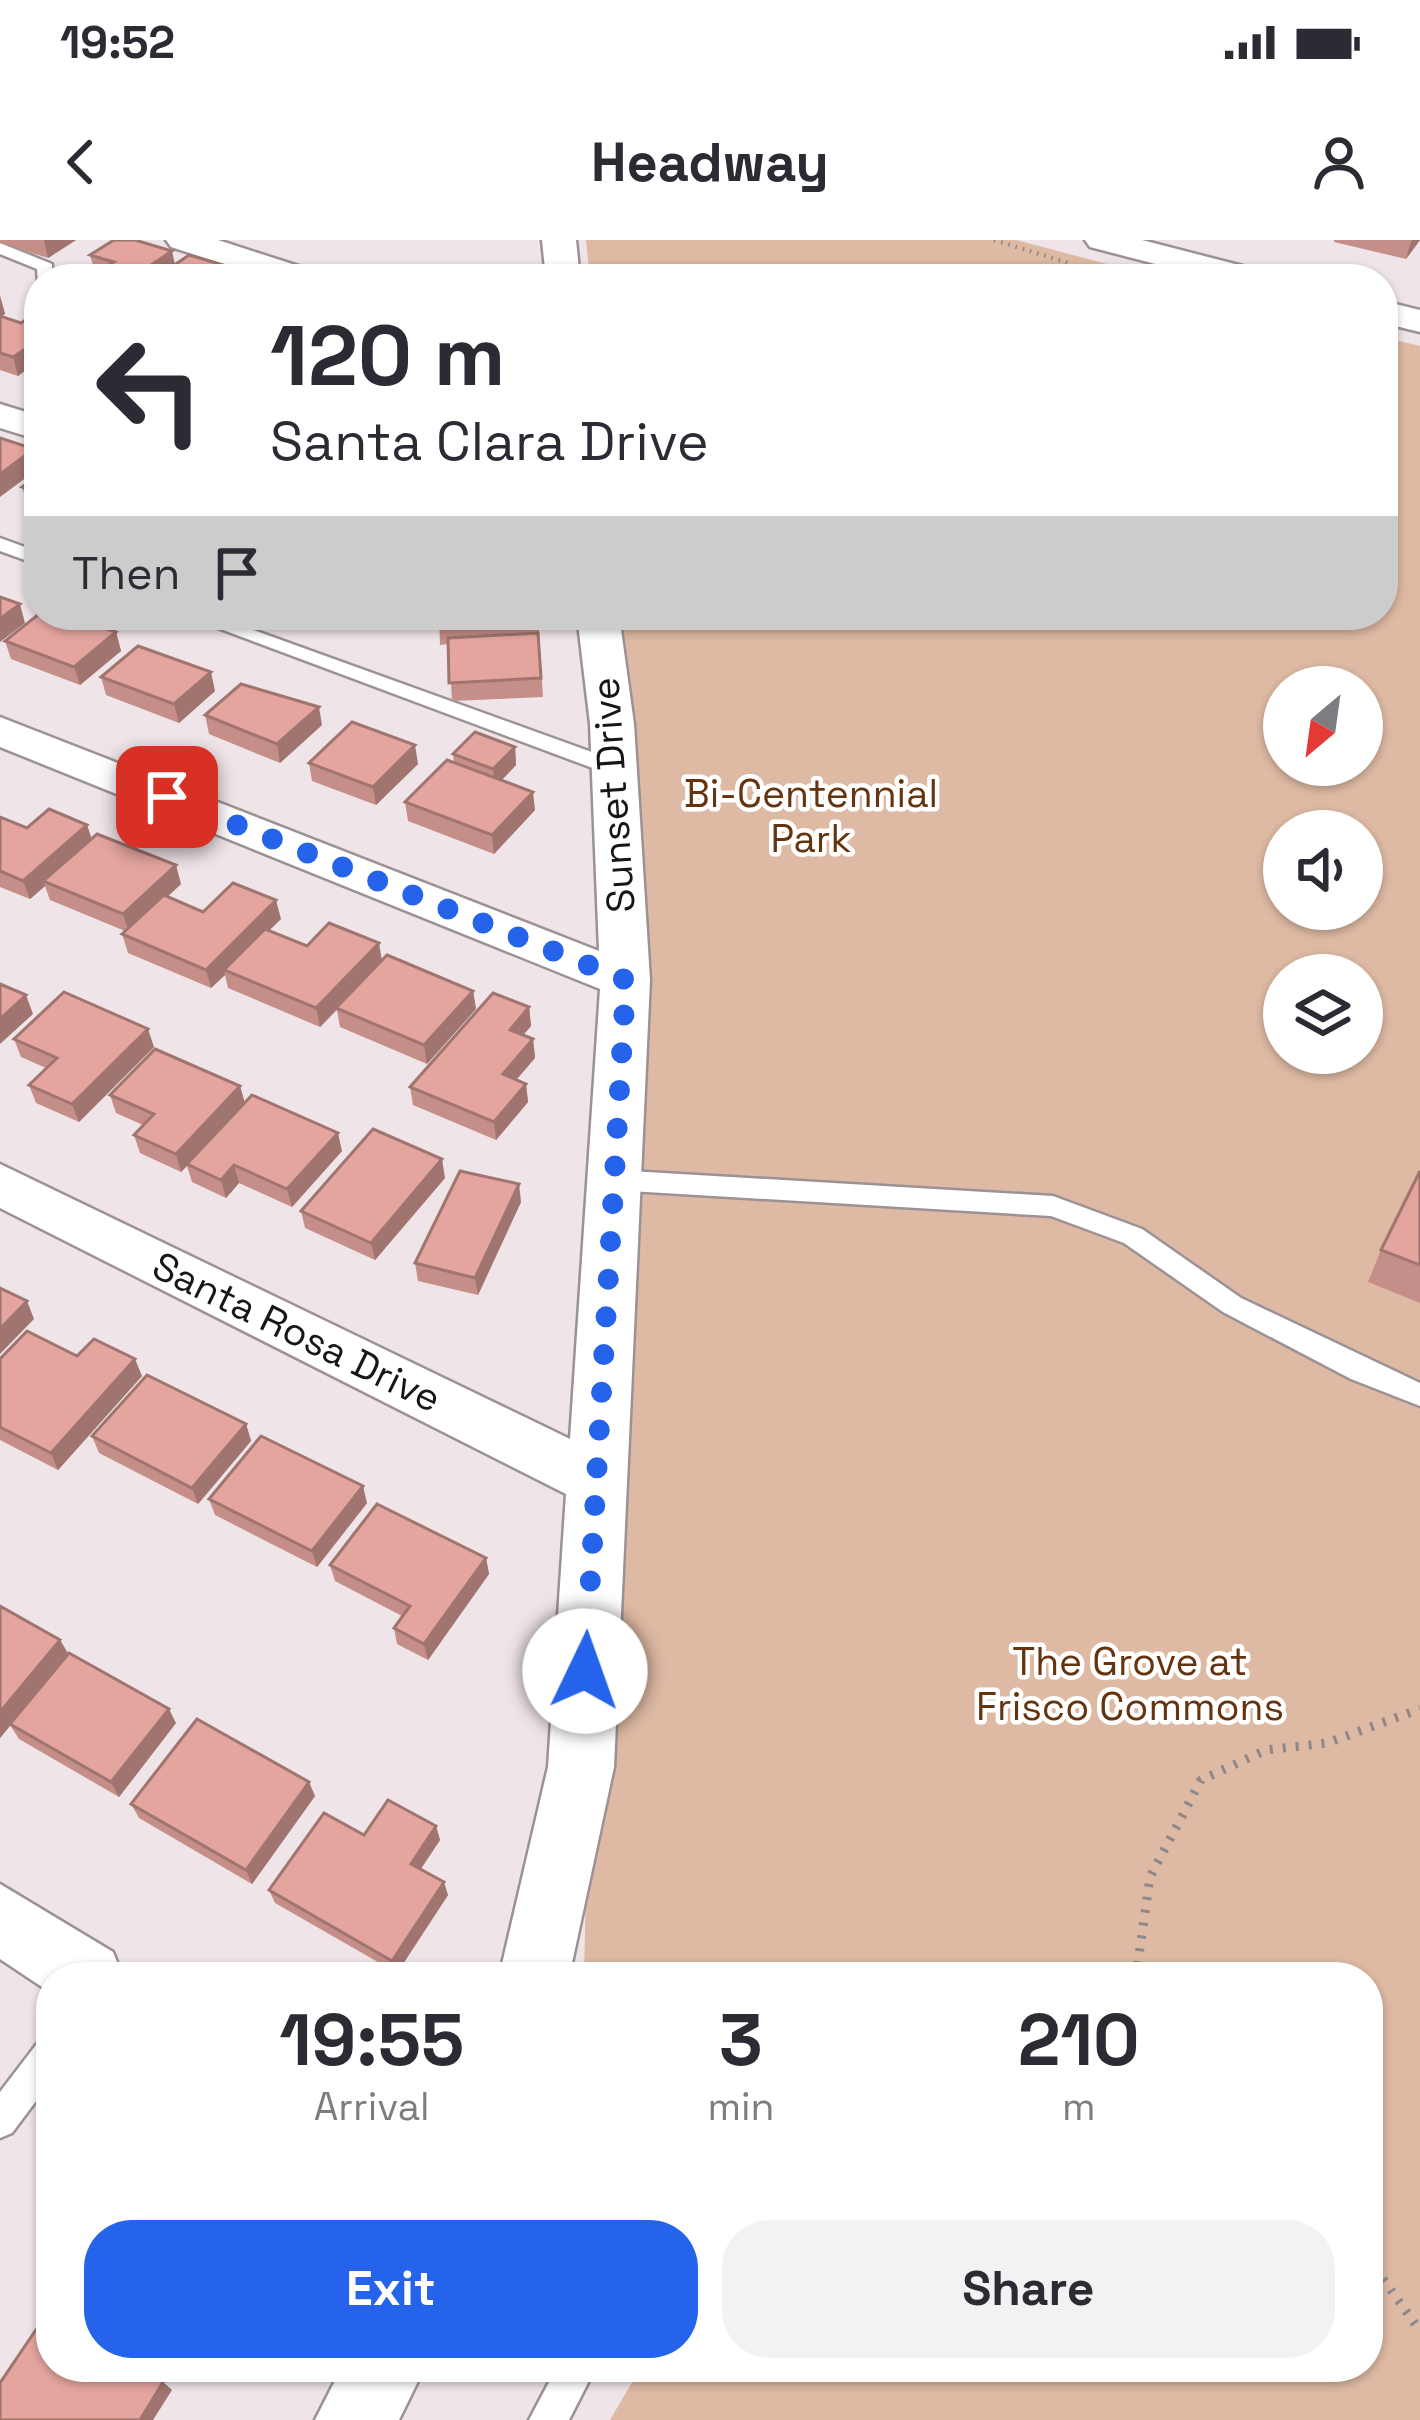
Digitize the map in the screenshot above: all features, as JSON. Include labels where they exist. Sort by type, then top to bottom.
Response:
[{"type":"street","points":[[183,240],[258,264]]},
{"type":"street","points":[[1094,254],[1158,264]]},
{"type":"street","name":"Sunset Drive","points":[[537,1962],[581,1767],[626,980],[614,768],[600,630]]},
{"type":"street","points":[[0,731],[626,980]]},
{"type":"street","name":"Santa Rosa Drive","points":[[0,1184],[594,1479]]},
{"type":"street","points":[[0,1918],[66,1962]]},
{"type":"street","points":[[355,2420],[377,2382]]},
{"type":"lane","points":[[0,248],[42,264]]},
{"type":"lane","points":[[234,630],[614,768]]},
{"type":"lane","points":[[613,1180],[1053,1206],[1133,1236],[1232,1305],[1420,1395]]},
{"type":"lane","points":[[0,2121],[36,2073]]},
{"type":"lane","points":[[548,2420],[569,2382]]},
{"type":"path","points":[[994,240],[1094,254]]},
{"type":"path","points":[[1138,1962],[1150,1876],[1201,1780],[1266,1750],[1327,1744],[1420,1709]]},
{"type":"path","points":[[1383,2279],[1420,2331]]},
{"type":"green space","points":[[586,240],[1016,240],[1107,264],[588,264]]},
{"type":"green space","points":[[1398,341],[1420,346],[1420,2420],[610,2420],[632,2382],[1383,2382],[1383,1962],[584,1962],[614,630],[1398,630]]},
{"type":"building","points":[[114,240],[135,240],[172,251],[152,264],[111,264],[114,262],[90,255]]},
{"type":"building","points":[[189,255],[220,264],[176,264]]},
{"type":"building","points":[[0,316],[24,321],[24,350],[13,357],[0,353]]},
{"type":"building","points":[[0,438],[24,446],[24,456],[0,474]]},
{"type":"building","points":[[0,597],[20,604],[0,619]]},
{"type":"building","points":[[24,626],[24,630],[116,632],[74,667],[5,641]]},
{"type":"building","points":[[538,633],[541,678],[449,683],[448,638]]},
{"type":"building","points":[[138,646],[211,672],[174,704],[101,677]]},
{"type":"building","points":[[241,684],[319,707],[277,744],[205,715]]},
{"type":"building","points":[[352,722],[415,745],[373,787],[309,763]]},
{"type":"building","points":[[475,732],[515,747],[493,769],[453,754]]},
{"type":"building","points":[[447,760],[533,792],[492,835],[405,802]]},
{"type":"building","points":[[49,809],[87,825],[23,881],[0,871],[0,817],[27,828]]},
{"type":"building","points":[[97,834],[176,865],[123,914],[43,881]]},
{"type":"building","points":[[233,883],[276,900],[206,970],[122,934],[164,895],[203,912]]},
{"type":"building","points":[[329,923],[379,943],[316,1008],[224,970],[265,929],[307,946]]},
{"type":"building","points":[[387,955],[473,991],[424,1045],[336,1008]]},
{"type":"building","points":[[0,984],[26,995],[0,1019]]},
{"type":"building","points":[[64,992],[148,1029],[72,1104],[29,1085],[57,1058],[14,1039]]},
{"type":"building","points":[[493,993],[529,1007],[510,1030],[533,1039],[503,1074],[526,1084],[494,1122],[410,1087]]},
{"type":"building","points":[[155,1049],[240,1086],[176,1154],[134,1135],[154,1114],[110,1095]]},
{"type":"building","points":[[252,1095],[338,1133],[287,1189],[234,1165],[221,1180],[187,1164]]},
{"type":"building","points":[[373,1129],[442,1159],[371,1243],[301,1211]]},
{"type":"building","points":[[460,1171],[519,1184],[475,1278],[415,1263]]},
{"type":"building","points":[[1420,1171],[1420,1265],[1381,1250]]},
{"type":"building","points":[[0,1288],[27,1301],[0,1329]]},
{"type":"building","points":[[27,1331],[77,1356],[94,1339],[135,1359],[51,1453],[0,1427],[0,1359]]},
{"type":"building","points":[[147,1375],[246,1424],[192,1488],[92,1436]]},
{"type":"building","points":[[261,1436],[363,1486],[312,1551],[209,1499]]},
{"type":"building","points":[[377,1504],[486,1558],[424,1644],[394,1628],[410,1606],[330,1565]]},
{"type":"building","points":[[0,1606],[60,1640],[0,1712]]},
{"type":"building","points":[[69,1653],[169,1709],[111,1782],[10,1724]]},
{"type":"building","points":[[197,1719],[309,1782],[246,1870],[131,1804]]},
{"type":"building","points":[[388,1800],[436,1826],[411,1864],[444,1882],[392,1961],[269,1890],[324,1813],[364,1835]]},
{"type":"building","points":[[36,2330],[36,2382],[163,2382],[140,2420],[0,2420],[0,2383]]},
{"type":"route","points":[[167,797],[626,980],[585,1671]]},
{"type":"park label","name":"Bi-Centennial Park","points":[[811,816]]},
{"type":"park label","name":"The Grove at Frisco Commons","points":[[1130,1684]]}]
